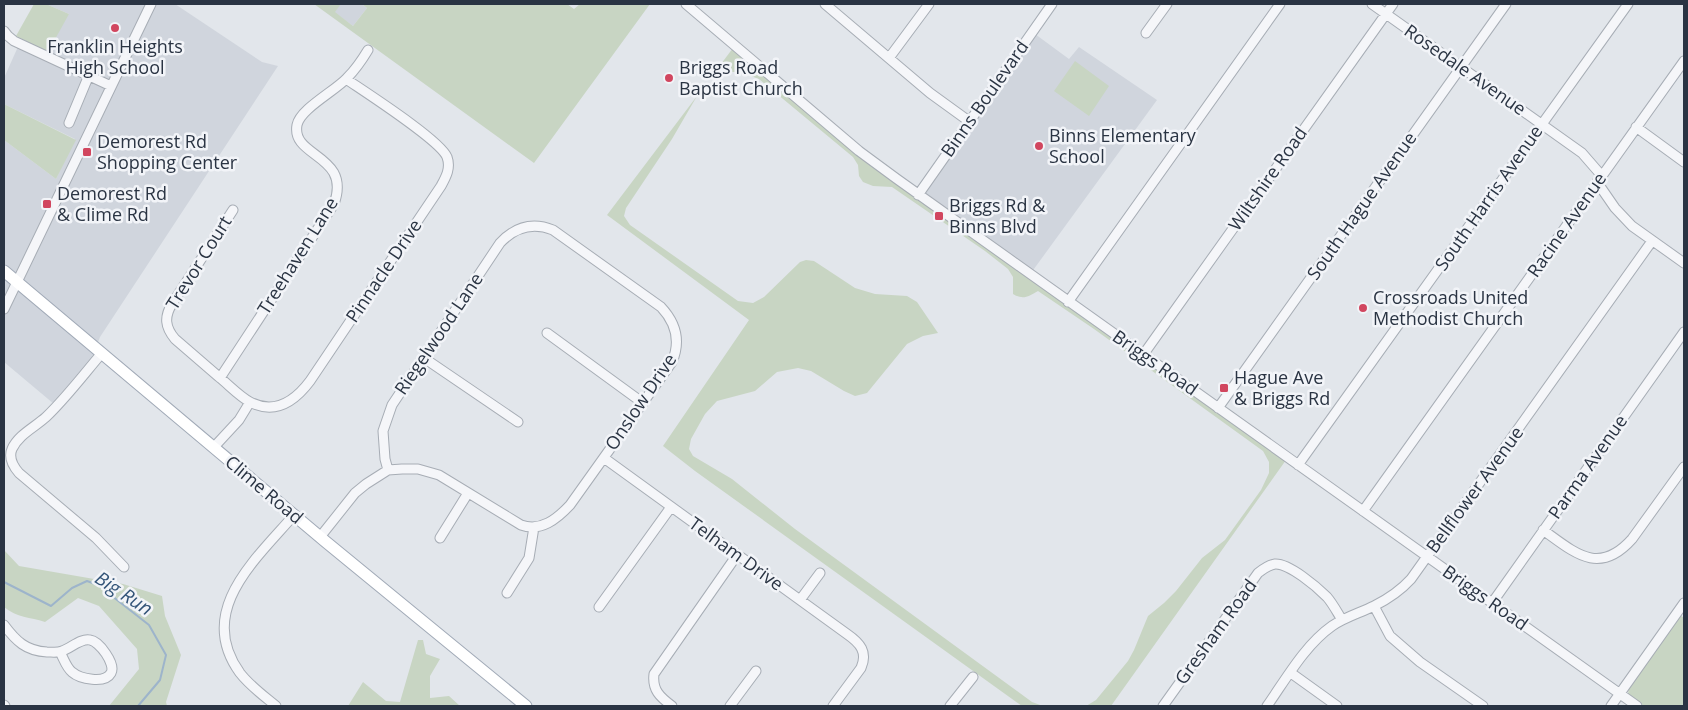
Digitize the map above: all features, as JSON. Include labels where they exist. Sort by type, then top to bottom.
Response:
[{"type":"main road","name":"Clime Road","points":[[4,271],[320,537],[526,706]]},
{"type":"street","points":[[4,309],[152,4]]},
{"type":"street","name":"Briggs Road","points":[[686,4],[859,151],[1068,302],[1637,706]]},
{"type":"street","points":[[824,4],[930,93],[970,122]]},
{"type":"street","points":[[889,58],[929,4]]},
{"type":"street","name":"Binns Boulevard","points":[[918,194],[1052,4]]},
{"type":"street","points":[[1146,33],[1167,4]]},
{"type":"street","points":[[1068,302],[1280,4]]},
{"type":"street","name":"Rosedale Avenue","points":[[1372,4],[1582,154],[1596,168],[1599,179],[1623,217],[1652,241],[1684,263]]},
{"type":"street","name":"Wiltshire Road","points":[[1143,355],[1393,4]]},
{"type":"street","name":"South Hague Avenue","points":[[1218,408],[1506,4]]},
{"type":"street","name":"South Harris Avenue","points":[[1298,465],[1628,4]]},
{"type":"street","points":[[4,31],[14,41],[111,86]]},
{"type":"street","name":"Treehaven Lane","points":[[220,378],[334,204],[339,192],[338,180],[333,169],[302,143],[296,127],[299,118],[306,110],[346,78],[368,50]]},
{"type":"street","name":"Racine Avenue","points":[[1363,511],[1684,61]]},
{"type":"street","points":[[69,123],[89,75]]},
{"type":"street","name":"Pinnacle Drive","points":[[250,402],[274,406],[289,402],[301,393],[447,175],[449,166],[447,157],[435,142],[346,78]]},
{"type":"street","points":[[1636,127],[1684,162]]},
{"type":"street","name":"Trevor Court","points":[[233,210],[167,312],[166,323],[168,332],[178,342],[250,402]]},
{"type":"street","name":"Riegelwood Lane","points":[[388,470],[385,459],[383,431],[392,405],[500,243],[513,232],[527,226],[538,226]]},
{"type":"street","name":"Onslow Drive","points":[[534,527],[547,524],[559,517],[570,505],[669,366],[674,356],[677,337],[669,316],[661,307],[561,234],[538,226]]},
{"type":"street","name":"Bellflower Avenue","points":[[1267,706],[1316,640],[1332,625],[1374,606],[1403,588],[1412,579],[1652,241]]},
{"type":"street","name":"Parma Avenue","points":[[1492,603],[1684,332]]},
{"type":"street","points":[[547,333],[643,403]]},
{"type":"street","points":[[102,353],[45,418],[17,441],[11,453],[12,464],[19,473],[96,538],[124,567]]},
{"type":"street","points":[[424,358],[518,422]]},
{"type":"street","points":[[214,447],[239,420],[250,402]]},
{"type":"street","name":"Telham Drive","points":[[604,458],[854,638],[864,654],[864,662],[833,706]]},
{"type":"street","points":[[1543,530],[1570,549],[1589,558],[1609,557],[1622,550],[1632,539],[1684,467]]},
{"type":"street","points":[[320,537],[355,493],[376,476],[388,470],[410,469],[430,471],[447,479],[516,523],[534,527],[529,558],[507,593]]},
{"type":"street","points":[[440,538],[468,493]]},
{"type":"street","points":[[599,607],[671,507]]},
{"type":"street","points":[[276,706],[239,672],[227,646],[225,618],[231,594],[239,580],[294,515]]},
{"type":"street","points":[[672,706],[656,691],[653,682],[654,674],[737,555]]},
{"type":"street","name":"Gresham Road","points":[[1163,706],[1258,573],[1265,567],[1274,564],[1281,565],[1312,584],[1334,606],[1342,620]]},
{"type":"street","points":[[800,600],[820,573]]},
{"type":"street","points":[[1611,706],[1684,603]]},
{"type":"street","points":[[1374,606],[1390,636],[1420,662],[1483,706]]},
{"type":"street","points":[[4,625],[22,645],[33,650],[60,652],[88,639],[96,642],[111,661],[111,673],[101,679],[82,677],[73,673],[66,665],[60,652]]},
{"type":"street","points":[[730,706],[756,671]]},
{"type":"street","points":[[1291,673],[1337,706]]},
{"type":"street","points":[[950,706],[973,677]]},
{"type":"shaded area","points":[[46,4],[175,4],[262,62],[278,66],[100,337],[92,358],[54,404],[4,362],[4,140],[56,179],[75,139],[4,104],[4,78],[21,40],[69,14]]},
{"type":"shaded area","points":[[341,4],[362,4],[367,8],[353,26],[334,12]]},
{"type":"shaded area","name":"Binns Elementary School","points":[[1035,34],[1069,59],[1079,47],[1157,100],[1031,273],[921,192]]},
{"type":"green space","points":[[34,4],[46,4],[69,14],[48,52],[16,36]]},
{"type":"green space","points":[[314,4],[341,4],[335,12],[353,26],[367,8],[362,4],[567,4],[574,9],[580,4],[650,4],[534,163]]},
{"type":"green space","points":[[733,48],[895,183],[1286,460],[1111,706],[1086,706],[1096,700],[1128,661],[1148,616],[1176,591],[1202,558],[1225,540],[1261,490],[1269,473],[1269,462],[1263,451],[1038,291],[1025,297],[1013,294],[1013,277],[1008,269],[892,187],[873,186],[863,182],[859,176],[858,165],[853,157],[759,79],[739,72],[729,72],[709,80]]},
{"type":"green space","points":[[1075,61],[1109,86],[1089,116],[1054,91]]},
{"type":"green space","points":[[697,96],[672,139],[626,208],[624,216],[630,225],[738,301],[753,303],[764,297],[800,262],[806,260],[814,261],[855,288],[875,294],[907,296],[917,302],[938,333],[923,336],[907,344],[867,393],[855,396],[811,371],[798,368],[777,372],[755,391],[717,401],[705,414],[691,439],[689,449],[693,456],[732,479],[795,529],[1032,702],[1043,706],[1022,706],[663,446],[749,320],[607,215]]},
{"type":"green space","points":[[4,104],[76,140],[56,179],[4,140]]},
{"type":"green space","points":[[4,550],[19,566],[123,584],[162,596],[165,616],[181,655],[166,702],[167,706],[109,706],[139,669],[137,649],[99,606],[78,598],[45,622],[19,615],[4,607]]},
{"type":"green space","points":[[1680,615],[1684,618],[1684,706],[1644,706],[1628,694],[1629,687]]},
{"type":"green space","points":[[418,640],[423,640],[426,654],[440,659],[430,676],[430,698],[449,696],[460,706],[348,706],[363,682],[386,701],[400,702]]},
{"type":"waterway","name":"Big Run","points":[[4,582],[51,606],[72,588],[87,581],[98,585],[149,625],[166,655],[160,680],[138,706]]},
{"type":"place","name":"Franklin Heights High School","points":[[115,28]]},
{"type":"place","name":"Briggs Road Baptist Church","points":[[669,78]]},
{"type":"place","name":"Binns Elementary School","points":[[1039,146]]},
{"type":"place","name":"Demorest Rd Shopping Center","points":[[87,152]]},
{"type":"place","name":"Demorest Rd & Clime Rd","points":[[47,204]]},
{"type":"place","name":"Briggs Rd & Binns Blvd","points":[[939,216]]},
{"type":"place","name":"Crossroads United Methodist Church","points":[[1363,308]]},
{"type":"place","name":"Hague Ave & Briggs Rd","points":[[1224,388]]}]
